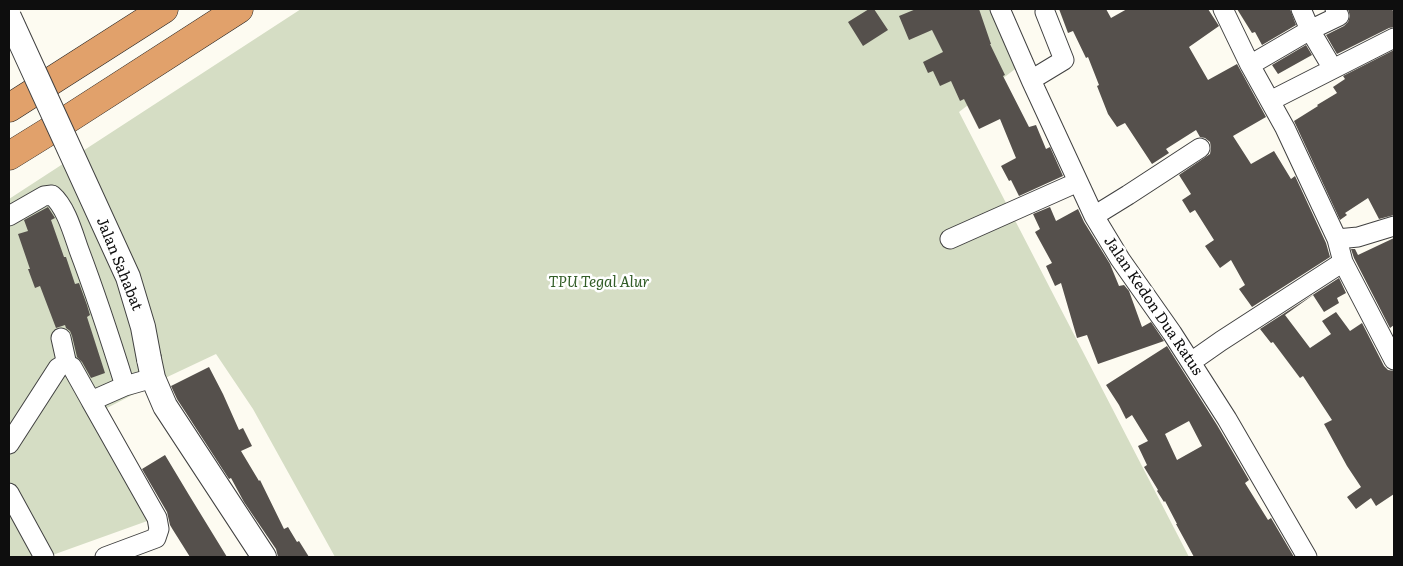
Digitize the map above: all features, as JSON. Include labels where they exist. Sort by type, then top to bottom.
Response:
[{"type":"highway","points":[[9,108],[164,9]]},
{"type":"highway","points":[[9,156],[239,9]]},
{"type":"street","name":"Jalan Kedon Dua Ratus","points":[[1000,9],[1094,216],[1120,259],[1172,333],[1227,418],[1307,557]]},
{"type":"street","points":[[1223,9],[1250,65],[1285,128],[1337,239],[1343,262],[1394,360]]},
{"type":"street","points":[[1300,9],[1333,69]]},
{"type":"street","points":[[1250,65],[1310,30],[1339,16],[1335,9]]},
{"type":"street","points":[[1031,80],[1064,60],[1044,12]]},
{"type":"street","name":"Jalan Sahabat","points":[[9,16],[128,277],[143,327],[151,368],[165,406],[264,557]]},
{"type":"street","points":[[1270,102],[1394,38]]},
{"type":"street","points":[[1094,216],[1200,148]]},
{"type":"street","points":[[950,239],[1078,182]]},
{"type":"street","points":[[9,216],[44,196],[52,195],[59,201],[99,302],[125,386]]},
{"type":"street","points":[[1337,239],[1358,236],[1394,226]]},
{"type":"street","points":[[1191,362],[1221,340],[1343,262]]},
{"type":"street","points":[[61,338],[67,365]]},
{"type":"street","points":[[9,444],[58,368],[67,365],[72,366],[157,518],[159,529],[156,538],[105,557]]},
{"type":"street","points":[[91,401],[125,386],[151,368]]},
{"type":"street","points":[[9,493],[44,557]]},
{"type":"green space","name":"TPU Tegal Alur","points":[[301,9],[996,9],[1019,66],[959,112],[1189,557],[335,557],[253,409],[216,354],[107,408],[150,520],[47,557],[9,557],[9,199]]},
{"type":"building","points":[[869,9],[874,9],[888,30],[863,46],[848,22]]},
{"type":"building","points":[[916,9],[979,9],[990,44],[1005,75],[1003,76],[1029,127],[1036,125],[1046,149],[1050,147],[1063,176],[1019,196],[1001,166],[1016,158],[1000,119],[979,129],[964,99],[960,101],[951,81],[940,86],[933,71],[928,73],[923,62],[943,52],[932,30],[909,40],[899,16]]},
{"type":"building","points":[[1059,9],[1106,9],[1111,18],[1127,9],[1208,9],[1219,26],[1189,47],[1208,80],[1237,64],[1266,117],[1233,136],[1251,164],[1274,151],[1291,179],[1295,176],[1326,243],[1330,257],[1252,307],[1239,289],[1245,285],[1231,260],[1220,268],[1205,246],[1214,240],[1195,210],[1190,213],[1182,200],[1191,194],[1179,175],[1210,154],[1210,142],[1200,137],[1196,130],[1166,149],[1169,153],[1152,164],[1125,123],[1117,127],[1108,114],[1088,57],[1086,58],[1073,31],[1068,33]]},
{"type":"building","points":[[1237,9],[1290,9],[1296,25],[1262,45],[1255,32],[1252,33]]},
{"type":"building","points":[[1348,9],[1392,9],[1394,13],[1394,27],[1337,54],[1326,35],[1348,22],[1350,16]]},
{"type":"building","points":[[1306,45],[1312,55],[1278,74],[1272,65]]},
{"type":"building","points":[[1394,50],[1394,215],[1379,219],[1368,198],[1345,213],[1347,215],[1340,220],[1294,121],[1337,93],[1333,87],[1345,79],[1343,76]]},
{"type":"building","points":[[48,207],[55,218],[51,220],[64,257],[66,257],[75,284],[79,283],[87,305],[90,315],[87,317],[105,373],[91,378],[77,357],[70,331],[65,325],[56,328],[40,286],[35,288],[18,234],[28,231],[24,220]]},
{"type":"building","points":[[1050,207],[1056,221],[1078,209],[1110,264],[1119,286],[1124,285],[1129,291],[1142,327],[1151,322],[1164,341],[1098,364],[1087,335],[1077,338],[1061,283],[1055,286],[1046,266],[1052,263],[1035,232],[1040,229],[1033,214]]},
{"type":"building","points":[[1394,238],[1394,325],[1390,328],[1351,249],[1355,249],[1358,255]]},
{"type":"building","points":[[1339,278],[1346,293],[1337,298],[1339,303],[1324,312],[1313,295],[1285,315],[1310,348],[1331,334],[1322,321],[1336,312],[1350,331],[1362,323],[1384,366],[1388,370],[1394,371],[1394,494],[1376,506],[1371,498],[1356,509],[1347,497],[1361,487],[1324,424],[1332,420],[1303,376],[1300,378],[1273,342],[1271,343],[1260,329]]},
{"type":"building","points":[[1167,346],[1249,480],[1245,483],[1268,520],[1271,518],[1294,557],[1194,557],[1165,501],[1157,491],[1144,467],[1147,465],[1138,446],[1148,441],[1132,415],[1126,419],[1106,385]],"holes":[[[1189,421],[1202,446],[1177,460],[1165,434]]]},
{"type":"building","points":[[209,367],[239,430],[243,428],[252,446],[241,451],[260,480],[284,529],[288,527],[309,557],[278,557],[276,549],[244,502],[231,478],[229,479],[177,399],[171,386]]},
{"type":"building","points":[[165,455],[227,557],[190,557],[173,530],[167,512],[142,469]]}]
